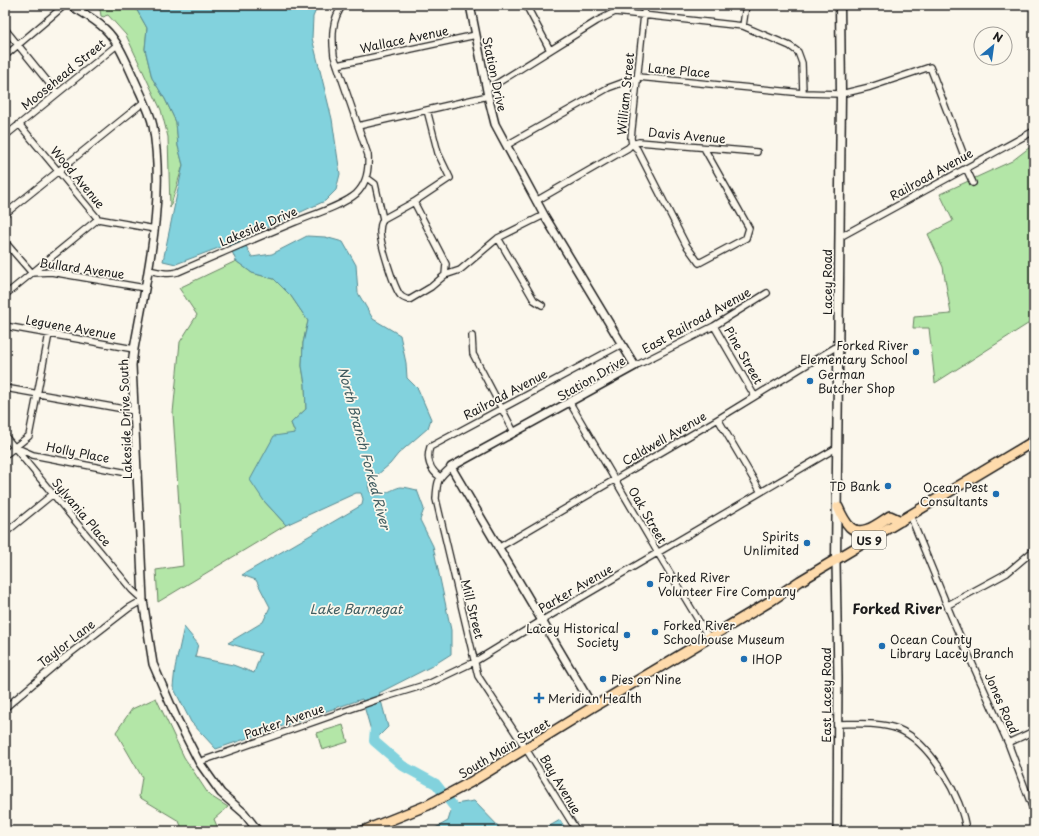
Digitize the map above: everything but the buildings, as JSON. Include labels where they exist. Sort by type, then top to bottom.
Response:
[{"type":"highway","name":"US 9","points":[[836,560],[1034,441]]},
{"type":"highway","points":[[838,508],[849,526],[855,530],[863,531],[871,528],[890,516],[901,521]]},
{"type":"highway","name":"South Main Street","points":[[363,831],[438,800],[461,788],[770,602],[800,581],[836,560]]},
{"type":"main road","name":"Lacey Road","points":[[836,560],[838,508],[840,237],[840,5]]},
{"type":"street","points":[[5,56],[65,5]]},
{"type":"street","name":"Lakeside Drive South","points":[[70,5],[105,29],[117,45],[144,102],[153,125],[158,196],[155,229],[132,365],[143,600],[153,664],[176,717],[199,762],[221,793],[244,813],[258,831]]},
{"type":"street","points":[[343,5],[336,17],[333,29],[334,56],[368,155],[369,167],[367,178],[375,184],[383,219]]},
{"type":"street","name":"Station Drive","points":[[451,467],[635,366],[544,215],[495,124],[470,5]]},
{"type":"street","points":[[526,5],[550,50]]},
{"type":"street","name":"William Street","points":[[646,5],[631,138],[632,144],[637,149],[686,245],[699,263],[746,238],[748,228],[704,148]]},
{"type":"street","points":[[744,26],[746,5]]},
{"type":"street","points":[[358,126],[427,110],[488,92],[597,20],[616,12],[744,26],[790,46],[798,52],[802,63],[803,93]]},
{"type":"street","points":[[5,29],[57,93]]},
{"type":"street","name":"Wallace Avenue","points":[[337,65],[476,35]]},
{"type":"street","name":"Moosehead Street","points":[[5,136],[117,45]]},
{"type":"street","name":"Lane Place","points":[[507,145],[608,88],[638,77],[803,93],[841,94],[870,87],[930,67],[963,153]]},
{"type":"street","points":[[5,214],[144,102]]},
{"type":"street","points":[[427,110],[438,153],[450,178],[414,202],[383,219],[380,225],[380,232],[386,259],[396,289],[400,295],[409,300],[431,287],[445,274],[460,270],[498,238],[544,215]]},
{"type":"street","name":"Wood Avenue","points":[[19,124],[98,218],[155,229]]},
{"type":"street","name":"Railroad Avenue","points":[[840,237],[1034,132]]},
{"type":"street","name":"Davis Avenue","points":[[536,201],[628,148],[632,144],[639,142],[757,152]]},
{"type":"street","points":[[966,168],[973,183]]},
{"type":"street","name":"Lakeside Drive","points":[[148,270],[171,274],[231,249],[350,198],[357,193],[367,178]]},
{"type":"street","points":[[414,202],[446,264],[445,274]]},
{"type":"street","points":[[5,295],[98,218]]},
{"type":"street","points":[[498,238],[534,300],[542,305]]},
{"type":"street","name":"Bullard Avenue","points":[[5,242],[32,273],[51,272],[145,288]]},
{"type":"street","name":"East Railroad Avenue","points":[[635,366],[714,326],[767,293]]},
{"type":"street","name":"Leguene Avenue","points":[[5,326],[134,349]]},
{"type":"street","name":"Pine Street","points":[[714,326],[754,395]]},
{"type":"street","points":[[5,455],[29,436],[49,334]]},
{"type":"street","points":[[472,336],[473,354],[514,432]]},
{"type":"street","name":"Railroad Avenue","points":[[440,477],[434,473],[429,462],[428,453],[430,447],[622,344]]},
{"type":"street","name":"Caldwell Avenue","points":[[498,548],[718,418],[839,344]]},
{"type":"street","points":[[5,388],[135,412]]},
{"type":"street","name":"Oak Street","points":[[570,403],[709,638]]},
{"type":"street","points":[[718,418],[761,492]]},
{"type":"street","name":"Sylvania Place","points":[[5,436],[132,590],[143,600]]},
{"type":"street","name":"Holly Place","points":[[14,447],[33,455],[138,475]]},
{"type":"street","name":"Parker Avenue","points":[[199,762],[382,698],[428,684],[474,662],[541,621],[838,447]]},
{"type":"street","points":[[440,477],[451,467],[592,708]]},
{"type":"street","name":"Mill Street","points":[[440,477],[437,483],[436,499],[478,676],[526,749]]},
{"type":"street","points":[[5,533],[52,494]]},
{"type":"street","name":"Jones Road","points":[[910,515],[956,625],[1008,742],[1034,812]]},
{"type":"street","points":[[948,605],[1007,573],[1034,550]]},
{"type":"street","name":"East Lacey Road","points":[[836,560],[837,831]]},
{"type":"street","name":"Taylor Lane","points":[[5,708],[59,662],[129,608],[143,600]]},
{"type":"street","points":[[837,724],[872,724],[887,726],[899,729],[918,743],[931,756],[948,780],[960,807],[966,831]]},
{"type":"street","points":[[1008,742],[1034,731]]},
{"type":"street","name":"Bay Avenue","points":[[526,749],[577,831]]},
{"type":"green space","points":[[92,5],[134,5],[147,28],[145,49],[152,78],[165,99],[176,122],[178,146],[183,165],[170,208],[168,137],[161,110],[126,35],[108,15],[104,17],[101,16],[100,10]]},
{"type":"green space","points":[[1034,144],[1034,320],[935,383],[929,328],[913,328],[914,317],[951,314],[943,267],[928,234],[953,221],[940,194],[1012,161]]},
{"type":"green space","points":[[236,261],[252,273],[274,279],[291,296],[308,321],[303,343],[302,366],[305,384],[306,409],[291,423],[295,433],[264,501],[286,525],[158,602],[156,570],[183,566],[173,413],[180,342],[197,315],[179,288]]},
{"type":"green space","points":[[156,698],[184,757],[209,795],[228,807],[214,819],[219,831],[183,831],[179,821],[139,797],[142,777],[116,732],[132,709]]},
{"type":"green space","points":[[343,725],[348,742],[322,750],[317,733]]},
{"type":"water","name":"Lake Barnegat","points":[[134,5],[318,5],[313,17],[312,38],[332,119],[340,174],[336,190],[325,201],[244,238],[252,257],[272,254],[307,236],[325,237],[343,242],[356,265],[358,293],[373,319],[400,335],[406,363],[407,378],[418,389],[431,419],[428,428],[369,482],[368,487],[370,492],[377,495],[381,495],[401,487],[417,490],[424,509],[420,520],[433,546],[451,630],[451,654],[432,666],[379,693],[388,727],[374,741],[362,699],[216,749],[191,722],[173,687],[175,668],[184,627],[198,644],[195,657],[233,665],[254,673],[261,653],[228,643],[263,622],[270,607],[256,580],[242,575],[362,505],[363,499],[361,493],[356,493],[286,525],[264,501],[250,480],[274,436],[295,433],[291,423],[306,409],[305,384],[302,366],[303,343],[308,321],[291,296],[274,279],[252,273],[236,261],[229,244],[176,264],[163,261],[183,165],[178,146],[176,122],[165,99],[152,78],[145,49],[147,28]]},
{"type":"water","points":[[474,801],[503,831],[430,831],[448,821],[452,808],[455,804]]},
{"type":"water","points":[[560,820],[567,831],[541,831]]},
{"type":"waterway","name":"North Branch Forked River","points":[[375,729],[374,741],[403,766],[436,784],[458,812],[479,831]]},
{"type":"place","name":"Forked River Elementary School","points":[[916,352]]},
{"type":"place","name":"German Butcher Shop","points":[[810,381]]},
{"type":"place","name":"TD Bank","points":[[888,486]]},
{"type":"place","name":"Ocean Pest Consultants","points":[[996,494]]},
{"type":"place","name":"Spirits Unlimited","points":[[807,543]]},
{"type":"place","name":"Forked River Volunteer Fire Company","points":[[650,584]]},
{"type":"place","name":"Forked River Schoolhouse Museum","points":[[655,632]]},
{"type":"place","name":"Lacey Historical Society","points":[[627,635]]},
{"type":"place","name":"Ocean County Library Lacey Branch","points":[[882,646]]},
{"type":"place","name":"IHOP","points":[[744,659]]},
{"type":"place","name":"Pies on Nine","points":[[603,679]]},
{"type":"place","name":"Meridian Health","points":[[539,698]]},
{"type":"district","name":"Forked River","points":[[897,608]]}]
